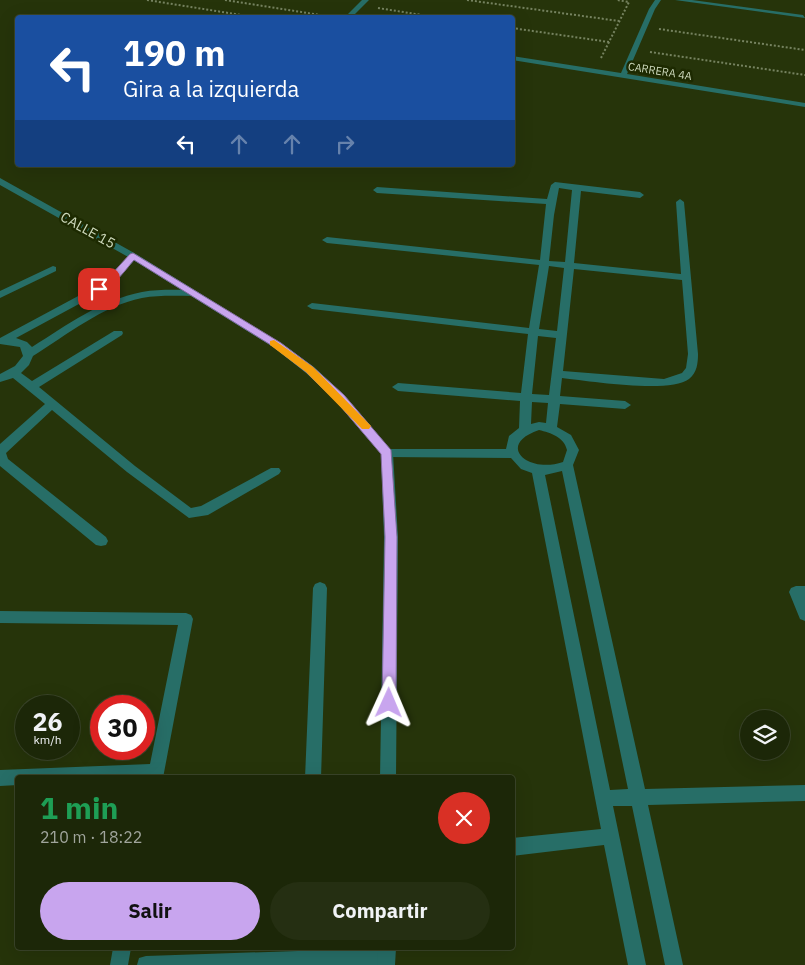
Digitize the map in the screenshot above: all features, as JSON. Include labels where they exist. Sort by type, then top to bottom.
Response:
[{"type":"street","points":[[350,15],[366,0]]},
{"type":"street","points":[[623,76],[652,9],[658,0]]},
{"type":"street","points":[[678,0],[803,16]]},
{"type":"street","name":"CARRERA 4A","points":[[515,58],[805,105]]},
{"type":"street","name":"CALLE 15","points":[[0,181],[133,256],[277,345],[310,370],[346,404],[387,453]]},
{"type":"street","points":[[525,429],[525,397],[532,331],[544,263],[550,202],[555,185],[640,195]]},
{"type":"street","points":[[551,428],[577,187]]},
{"type":"street","points":[[377,190],[550,202]]},
{"type":"street","points":[[556,374],[664,384],[681,380],[688,375],[693,361],[680,202]]},
{"type":"street","points":[[327,240],[687,278]]},
{"type":"street","points":[[2,340],[99,289],[113,279],[133,256]]},
{"type":"street","points":[[0,295],[53,269]]},
{"type":"street","points":[[29,354],[122,300],[144,295],[193,293]]},
{"type":"street","points":[[312,306],[562,335]]},
{"type":"street","points":[[31,387],[118,333]]},
{"type":"street","points":[[0,378],[14,373],[23,367],[28,360],[29,354],[28,348],[22,343],[2,340]]},
{"type":"street","points":[[14,373],[189,513],[203,511],[275,471]]},
{"type":"street","points":[[398,387],[625,405]]},
{"type":"street","points":[[52,404],[0,452],[3,462],[100,541]]},
{"type":"street","points":[[567,465],[550,472],[527,468],[513,454],[511,446],[513,438],[525,429],[539,426],[561,432],[572,445],[573,452],[567,465],[674,965]]},
{"type":"street","points":[[388,775],[391,537],[387,453],[513,454]]},
{"type":"street","points":[[538,471],[637,965]]},
{"type":"street","points":[[313,775],[320,588]]},
{"type":"street","points":[[805,592],[796,592],[805,615]]},
{"type":"street","points":[[0,617],[186,619],[156,775]]},
{"type":"street","points":[[0,778],[15,778]]},
{"type":"street","points":[[604,798],[805,793]]},
{"type":"street","points":[[515,847],[611,836]]},
{"type":"street","points":[[119,965],[122,950]]},
{"type":"street","points":[[146,965],[306,953],[387,956]]},
{"type":"path","points":[[147,0],[241,15]]},
{"type":"path","points":[[225,0],[319,15]]},
{"type":"path","points":[[467,0],[619,21]]},
{"type":"path","points":[[595,71],[629,2],[617,0]]},
{"type":"path","points":[[360,6],[421,15]]},
{"type":"path","points":[[644,27],[805,50]]},
{"type":"path","points":[[515,28],[609,42]]},
{"type":"path","points":[[634,50],[805,75]]},
{"type":"slow traffic","points":[[274,343],[310,370],[366,426]]},
{"type":"route","points":[[99,289],[113,279],[133,256],[277,345],[310,370],[340,398],[387,453],[391,537],[389,703]]}]
